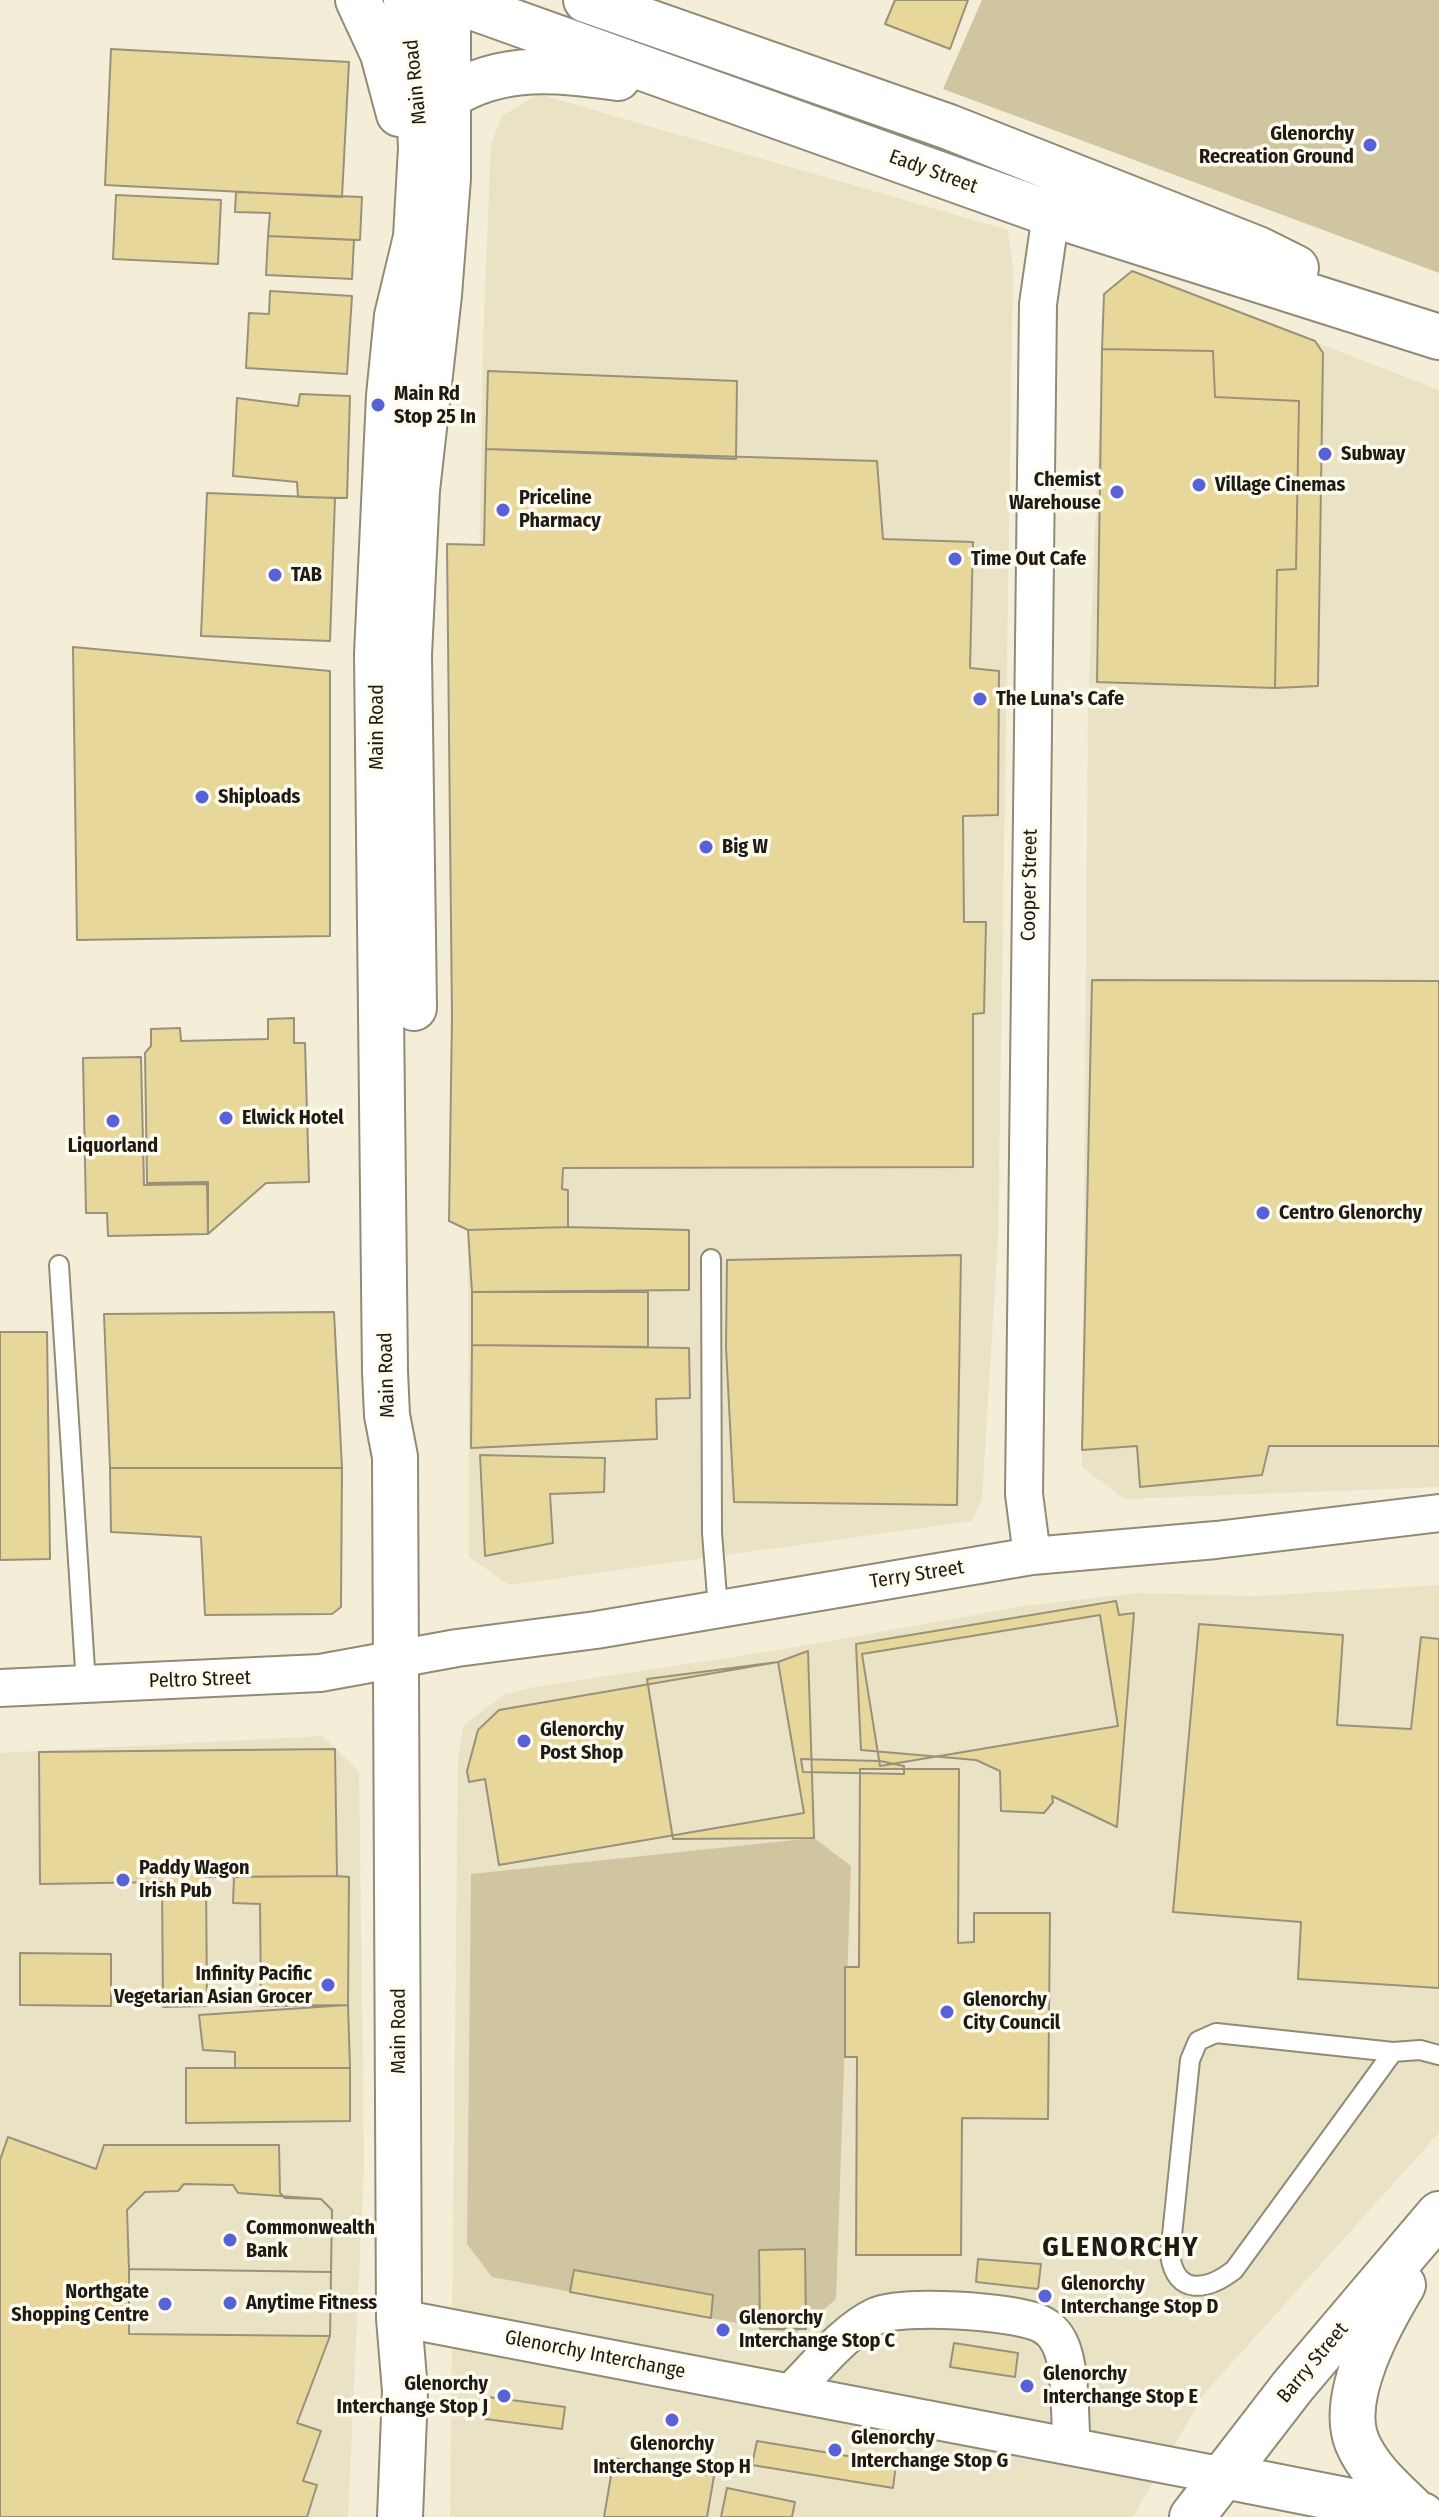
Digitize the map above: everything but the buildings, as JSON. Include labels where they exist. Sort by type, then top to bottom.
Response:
[{"type":"main road","points":[[358,0],[383,54],[399,119],[397,316]]},
{"type":"main road","name":"Main Road","points":[[400,2517],[405,2391],[399,2318],[398,1659],[395,1457],[387,1415],[385,1372],[377,654],[389,396],[397,316],[416,237],[421,148],[418,85],[406,0]]},
{"type":"main road","name":"Main Road","points":[[395,1457],[410,1398],[415,1071],[410,640],[417,490],[439,295],[450,96],[450,0]]},
{"type":"main road","name":"Eady Street","points":[[450,0],[1051,214],[1429,334]]},
{"type":"main road","name":"Eady Street","points":[[586,0],[949,127],[1258,249],[1429,334]]},
{"type":"main road","points":[[450,96],[492,75],[527,70],[584,73],[698,89]]},
{"type":"main road","name":"Barry Street","points":[[1192,2517],[1293,2386],[1439,2214]]},
{"type":"main road","points":[[1425,2515],[1371,2468],[1356,2439],[1353,2408],[1378,2327],[1439,2222]]},
{"type":"main road","name":"Main Road","points":[[369,2517],[377,2385],[399,2318]]},
{"type":"main road","points":[[1224,2476],[1425,2515]]},
{"type":"street","name":"Cooper Street","points":[[1032,1556],[1024,1478],[1034,508],[1038,304],[1051,214]]},
{"type":"street","name":"Terry Street","points":[[398,1659],[1032,1556],[1216,1540],[1439,1513]]},
{"type":"street","name":"Peltro Street","points":[[0,1688],[320,1673],[398,1659]]},
{"type":"street","points":[[790,2393],[860,2326],[887,2311],[913,2308],[1038,2322],[1050,2330],[1061,2344],[1072,2447]]},
{"type":"street","name":"Glenorchy Interchange","points":[[399,2318],[1224,2476]]},
{"type":"lane","points":[[711,1259],[712,1533],[718,1609]]},
{"type":"lane","points":[[59,1265],[86,1685]]},
{"type":"lane","points":[[1393,2052],[1234,2270],[1207,2286],[1193,2286],[1180,2280],[1172,2270],[1170,2255],[1190,2060],[1198,2041],[1216,2033],[1393,2052],[1420,2050],[1439,2055]]},
{"type":"shaded area","name":"Glenorchy Recreation Ground","points":[[982,0],[1439,0],[1439,273],[943,89]]},
{"type":"shaded area","points":[[538,94],[1008,230],[1013,270],[998,1237],[982,1499],[972,1521],[509,1585],[469,1557],[468,1230],[483,341],[491,144],[502,116]]},
{"type":"shaded area","points":[[1132,271],[1439,390],[1439,1487],[1124,1499],[1082,1467],[1088,709],[1104,294]]},
{"type":"shaded area","points":[[1439,1585],[1439,2133],[1204,2394],[1133,2517],[450,2517],[458,1757],[464,1725],[503,1695],[529,1688],[785,1649],[1024,1606],[1138,1593],[1257,1596]]},
{"type":"shaded area","points":[[323,1736],[359,1771],[364,2164],[348,2517],[0,2517],[0,1753]]},
{"type":"shaded area","points":[[814,1838],[851,1866],[836,2299],[795,2334],[492,2277],[467,2244],[471,1874]]},
{"type":"place","name":"Glenorchy Recreation Ground","points":[[1370,145]]},
{"type":"place","name":"Main Rd Stop 25 In","points":[[378,405]]},
{"type":"place","name":"Subway","points":[[1325,454]]},
{"type":"place","name":"Village Cinemas","points":[[1199,485]]},
{"type":"place","name":"Chemist Warehouse","points":[[1117,492]]},
{"type":"place","name":"Priceline Pharmacy","points":[[503,510]]},
{"type":"place","name":"Time Out Cafe","points":[[955,559]]},
{"type":"place","name":"TAB","points":[[275,575]]},
{"type":"place","name":"The Luna's Cafe","points":[[980,699]]},
{"type":"place","name":"Shiploads","points":[[202,797]]},
{"type":"place","name":"Big W","points":[[706,847]]},
{"type":"place","name":"Elwick Hotel","points":[[226,1118]]},
{"type":"place","name":"Liquorland","points":[[113,1121]]},
{"type":"place","name":"Centro Glenorchy","points":[[1263,1213]]},
{"type":"place","name":"Glenorchy Post Shop","points":[[524,1741]]},
{"type":"place","name":"Paddy Wagon Irish Pub","points":[[123,1880]]},
{"type":"place","name":"Infinity Pacific Vegetarian Asian Grocer","points":[[328,1985]]},
{"type":"place","name":"Glenorchy City Council","points":[[947,2012]]},
{"type":"place","name":"Commonwealth Bank","points":[[230,2240]]},
{"type":"place","name":"Glenorchy Interchange Stop D","points":[[1045,2296]]},
{"type":"place","name":"Anytime Fitness","points":[[230,2303]]},
{"type":"place","name":"Northgate Shopping Centre","points":[[165,2304]]},
{"type":"place","name":"Glenorchy Interchange Stop C","points":[[723,2330]]},
{"type":"place","name":"Glenorchy Interchange Stop E","points":[[1027,2386]]},
{"type":"place","name":"Glenorchy Interchange Stop J","points":[[504,2396]]},
{"type":"place","name":"Glenorchy Interchange Stop H","points":[[672,2420]]},
{"type":"place","name":"Glenorchy Interchange Stop G","points":[[835,2450]]},
{"type":"district","name":"GLENORCHY","points":[[1121,2248]]}]
